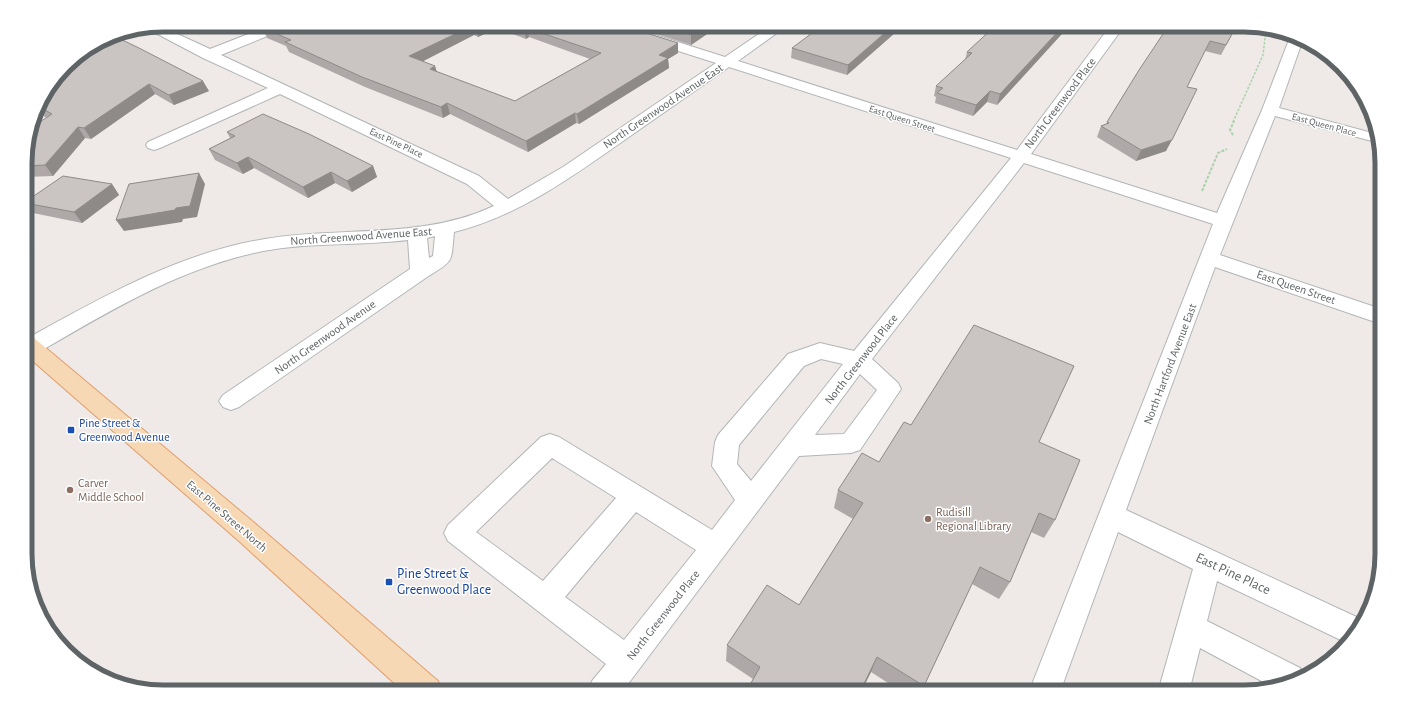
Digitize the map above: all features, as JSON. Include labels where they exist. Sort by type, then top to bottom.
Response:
[{"type":"main road","name":"East Pine Street North","points":[[32,350],[248,534],[419,685]]},
{"type":"street","name":"East Pine Place","points":[[162,32],[473,180],[506,207]]},
{"type":"street","points":[[208,55],[265,32]]},
{"type":"street","name":"East Queen Street","points":[[632,32],[1222,221]]},
{"type":"street","name":"North Greenwood Avenue East","points":[[32,343],[149,282],[183,267],[234,252],[263,245],[302,240],[417,234],[445,229],[474,220],[506,207],[550,183],[771,32]]},
{"type":"street","name":"North Greenwood Place","points":[[608,685],[860,360],[1020,157],[1113,32]]},
{"type":"street","name":"North Hartford Avenue East","points":[[1047,685],[1210,258],[1222,221],[1270,110],[1295,42]]},
{"type":"street","points":[[154,145],[280,88]]},
{"type":"street","name":"East Queen Place","points":[[1270,110],[1373,138]]},
{"type":"street","name":"North Greenwood Avenue","points":[[231,401],[420,272],[442,259],[445,229]]},
{"type":"street","points":[[417,234],[420,272]]},
{"type":"street","name":"East Queen Street","points":[[1210,258],[1375,315]]},
{"type":"street","points":[[751,500],[724,466],[727,442],[796,360],[820,351],[860,360],[890,389],[851,443],[793,446]]},
{"type":"street","points":[[627,661],[457,533],[550,444],[715,547]]},
{"type":"street","points":[[545,599],[634,496]]},
{"type":"street","name":"East Pine Place","points":[[1112,516],[1208,563],[1351,630]]},
{"type":"street","points":[[1175,685],[1208,563]]},
{"type":"street","points":[[1191,628],[1286,678]]},
{"type":"path","points":[[1235,139],[1230,130],[1263,55],[1266,34]]},
{"type":"path","points":[[1194,212],[1218,153],[1228,148]]},
{"type":"building","points":[[272,32],[459,32],[409,56],[435,66],[430,69],[515,101],[601,53],[539,32],[643,32],[678,43],[659,55],[668,58],[577,114],[575,113],[526,141],[447,103],[441,107],[362,77],[285,42],[291,40]]},
{"type":"building","points":[[681,32],[696,32],[691,35]]},
{"type":"building","points":[[814,32],[886,32],[848,65],[792,48]]},
{"type":"building","points":[[988,32],[1058,32],[1000,94],[990,91],[976,105],[937,93],[943,88],[936,86],[972,53],[967,52]]},
{"type":"building","points":[[1164,32],[1233,32],[1226,45],[1210,41],[1187,87],[1197,89],[1172,140],[1141,150],[1101,126],[1109,123],[1107,122]]},
{"type":"building","points":[[121,39],[203,81],[169,95],[149,84],[84,128],[78,127],[45,165],[32,166],[33,146],[38,123],[52,114],[43,109],[49,97],[64,76],[76,64],[90,54],[105,45]]},
{"type":"building","points":[[263,114],[309,134],[373,166],[347,181],[331,172],[303,187],[248,157],[237,163],[209,149],[235,136],[227,132]]},
{"type":"building","points":[[199,173],[190,206],[116,220],[129,184]]},
{"type":"building","points":[[63,176],[112,184],[74,212],[32,204],[32,197]]},
{"type":"building","name":"Rudisill Regional Library","points":[[974,325],[1074,366],[1039,442],[1080,460],[1055,520],[1039,513],[1010,582],[980,567],[924,685],[877,657],[863,685],[754,685],[751,683],[760,667],[727,645],[767,585],[799,605],[863,503],[838,490],[862,453],[879,462],[904,422],[911,425]]},
{"type":"place","name":"Pine Street & Greenwood Avenue","points":[[71,430]]},
{"type":"place","name":"Carver Middle School","points":[[70,490]]},
{"type":"place","name":"Rudisill Regional Library","points":[[928,519]]},
{"type":"place","name":"Pine Street & Greenwood Place","points":[[389,582]]}]
